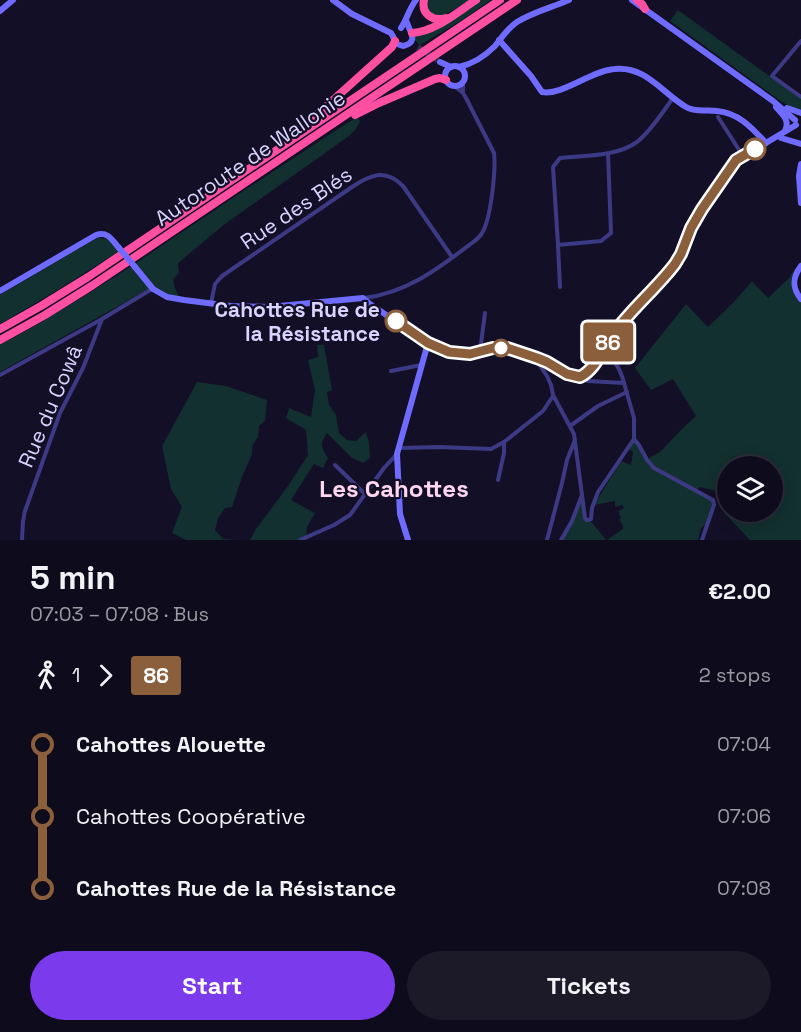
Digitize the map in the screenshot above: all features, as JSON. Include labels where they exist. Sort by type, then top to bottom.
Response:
[{"type":"highway","points":[[424,0],[424,12],[430,17],[439,20],[452,16]]},
{"type":"highway","points":[[410,36],[427,30],[476,0]]},
{"type":"highway","name":"Autoroute de Wallonie","points":[[0,329],[88,277],[500,0]]},
{"type":"highway","name":"Autoroute de Wallonie","points":[[0,340],[93,285],[517,0]]},
{"type":"highway","points":[[634,0],[645,9]]},
{"type":"highway","points":[[291,141],[300,129],[392,47],[396,34]]},
{"type":"highway","points":[[340,119],[355,115],[440,78],[446,71]]},
{"type":"street","points":[[0,11],[13,0]]},
{"type":"street","points":[[335,0],[352,14],[388,31],[410,36]]},
{"type":"street","points":[[406,20],[410,36],[406,46],[399,46],[396,34],[416,0]]},
{"type":"street","points":[[446,71],[468,65],[485,55],[517,22],[569,0]]},
{"type":"street","points":[[645,9],[773,100],[794,112],[801,113]]},
{"type":"street","points":[[499,40],[542,92],[554,93],[595,74],[626,69],[645,75],[688,109],[731,114],[746,123],[766,142]]},
{"type":"street","points":[[801,41],[772,76],[801,97]]},
{"type":"street","points":[[446,71],[459,84],[468,65]]},
{"type":"street","points":[[459,67],[464,77],[464,93]]},
{"type":"street","points":[[0,291],[102,233],[106,234],[119,248],[153,289],[167,297],[269,307],[380,296],[413,283],[472,243],[484,228],[488,214],[494,153],[464,93],[446,71]]},
{"type":"street","points":[[560,287],[553,167],[560,159],[608,153],[624,149],[637,142],[673,98]]},
{"type":"street","points":[[773,100],[798,125]]},
{"type":"street","points":[[773,100],[786,118],[787,126],[781,138],[801,144]]},
{"type":"street","points":[[798,125],[797,116],[801,113]]},
{"type":"street","points":[[718,117],[743,156]]},
{"type":"street","points":[[363,298],[428,343],[449,352],[461,354],[493,348],[507,348],[547,362],[574,377],[583,376],[595,364],[611,337],[675,264],[702,209],[736,160],[798,125]]},
{"type":"street","points":[[558,244],[601,241],[611,234],[608,153]]},
{"type":"street","points":[[801,164],[799,176],[801,203]]},
{"type":"street","name":"Rue des Blés","points":[[211,303],[215,284],[222,276],[352,187],[376,175],[392,178],[403,186],[452,257]]},
{"type":"street","points":[[801,266],[794,281],[801,299]]},
{"type":"street","points":[[0,375],[153,289]]},
{"type":"street","points":[[480,352],[484,313]]},
{"type":"street","name":"Rue du Cowâ","points":[[22,540],[25,511],[52,432],[67,396],[83,368],[102,319]]},
{"type":"street","points":[[408,540],[400,514],[398,451],[428,343]]},
{"type":"street","points":[[537,358],[575,439],[585,518],[590,520],[598,492],[634,439],[634,418],[623,379],[612,357],[603,351]]},
{"type":"street","points":[[391,370],[422,365]]},
{"type":"street","points":[[583,376],[584,380],[588,381],[624,383]]},
{"type":"street","points":[[570,426],[598,406],[627,392]]},
{"type":"street","points":[[300,540],[347,518],[398,451],[447,447],[491,449],[504,442],[543,411],[553,395]]},
{"type":"street","points":[[547,540],[567,460],[575,439]]},
{"type":"street","points":[[634,439],[651,465],[713,500],[714,505],[702,540]]},
{"type":"street","points":[[498,480],[504,442]]},
{"type":"street","points":[[335,465],[365,495]]},
{"type":"street","points":[[373,483],[400,495]]},
{"type":"street","points":[[561,540],[572,521],[582,494]]},
{"type":"green space","points":[[426,0],[470,0],[443,16],[428,13]]},
{"type":"green space","points":[[478,0],[491,0],[420,45],[415,40],[415,36]]},
{"type":"green space","points":[[678,10],[801,99],[801,110],[796,110],[782,102],[670,21]]},
{"type":"green space","points":[[358,117],[360,122],[349,136],[225,224],[178,263],[179,273],[173,279],[181,302],[149,289],[0,372],[0,345],[111,279]]},
{"type":"green space","points":[[97,238],[108,240],[118,252],[0,324],[0,295]]},
{"type":"green space","points":[[801,262],[794,281],[801,299],[801,540],[750,540],[733,522],[783,522],[783,456],[717,456],[717,492],[700,487],[696,491],[714,502],[706,524],[701,528],[698,540],[607,540],[623,529],[618,511],[624,508],[622,505],[615,507],[615,501],[594,505],[621,461],[631,465],[633,452],[629,449],[633,442],[636,442],[647,459],[660,452],[696,416],[673,379],[651,390],[635,368],[686,304],[708,327],[752,281],[768,298],[789,278]]},
{"type":"green space","points":[[317,345],[324,345],[332,390],[327,392],[329,405],[336,415],[339,433],[347,440],[356,441],[366,432],[370,458],[363,463],[352,458],[327,433],[322,448],[328,458],[323,468],[314,464],[291,500],[315,513],[307,527],[306,540],[250,540],[308,455],[306,430],[286,418],[289,408],[311,417],[315,390],[308,360],[318,357]]},
{"type":"green space","points":[[197,382],[226,386],[267,400],[265,421],[259,426],[258,437],[252,446],[252,454],[232,507],[225,508],[218,518],[215,530],[223,539],[237,540],[186,540],[172,533],[182,507],[171,489],[162,446]]},
{"type":"green space","points":[[580,498],[585,518],[590,520],[606,540],[561,540],[572,521]]},
{"type":"tunnel","points":[[418,47],[440,62]]},
{"type":"bus line","name":"86","points":[[396,321],[428,343],[449,352],[470,354],[493,348],[507,348],[547,362],[574,377],[587,374],[611,337],[675,264],[702,209],[736,160],[755,149]]},
{"type":"place","name":"Cahottes Rue de la Résistance","points":[[396,321]]},
{"type":"district","name":"Les Cahottes","points":[[394,488]]}]
